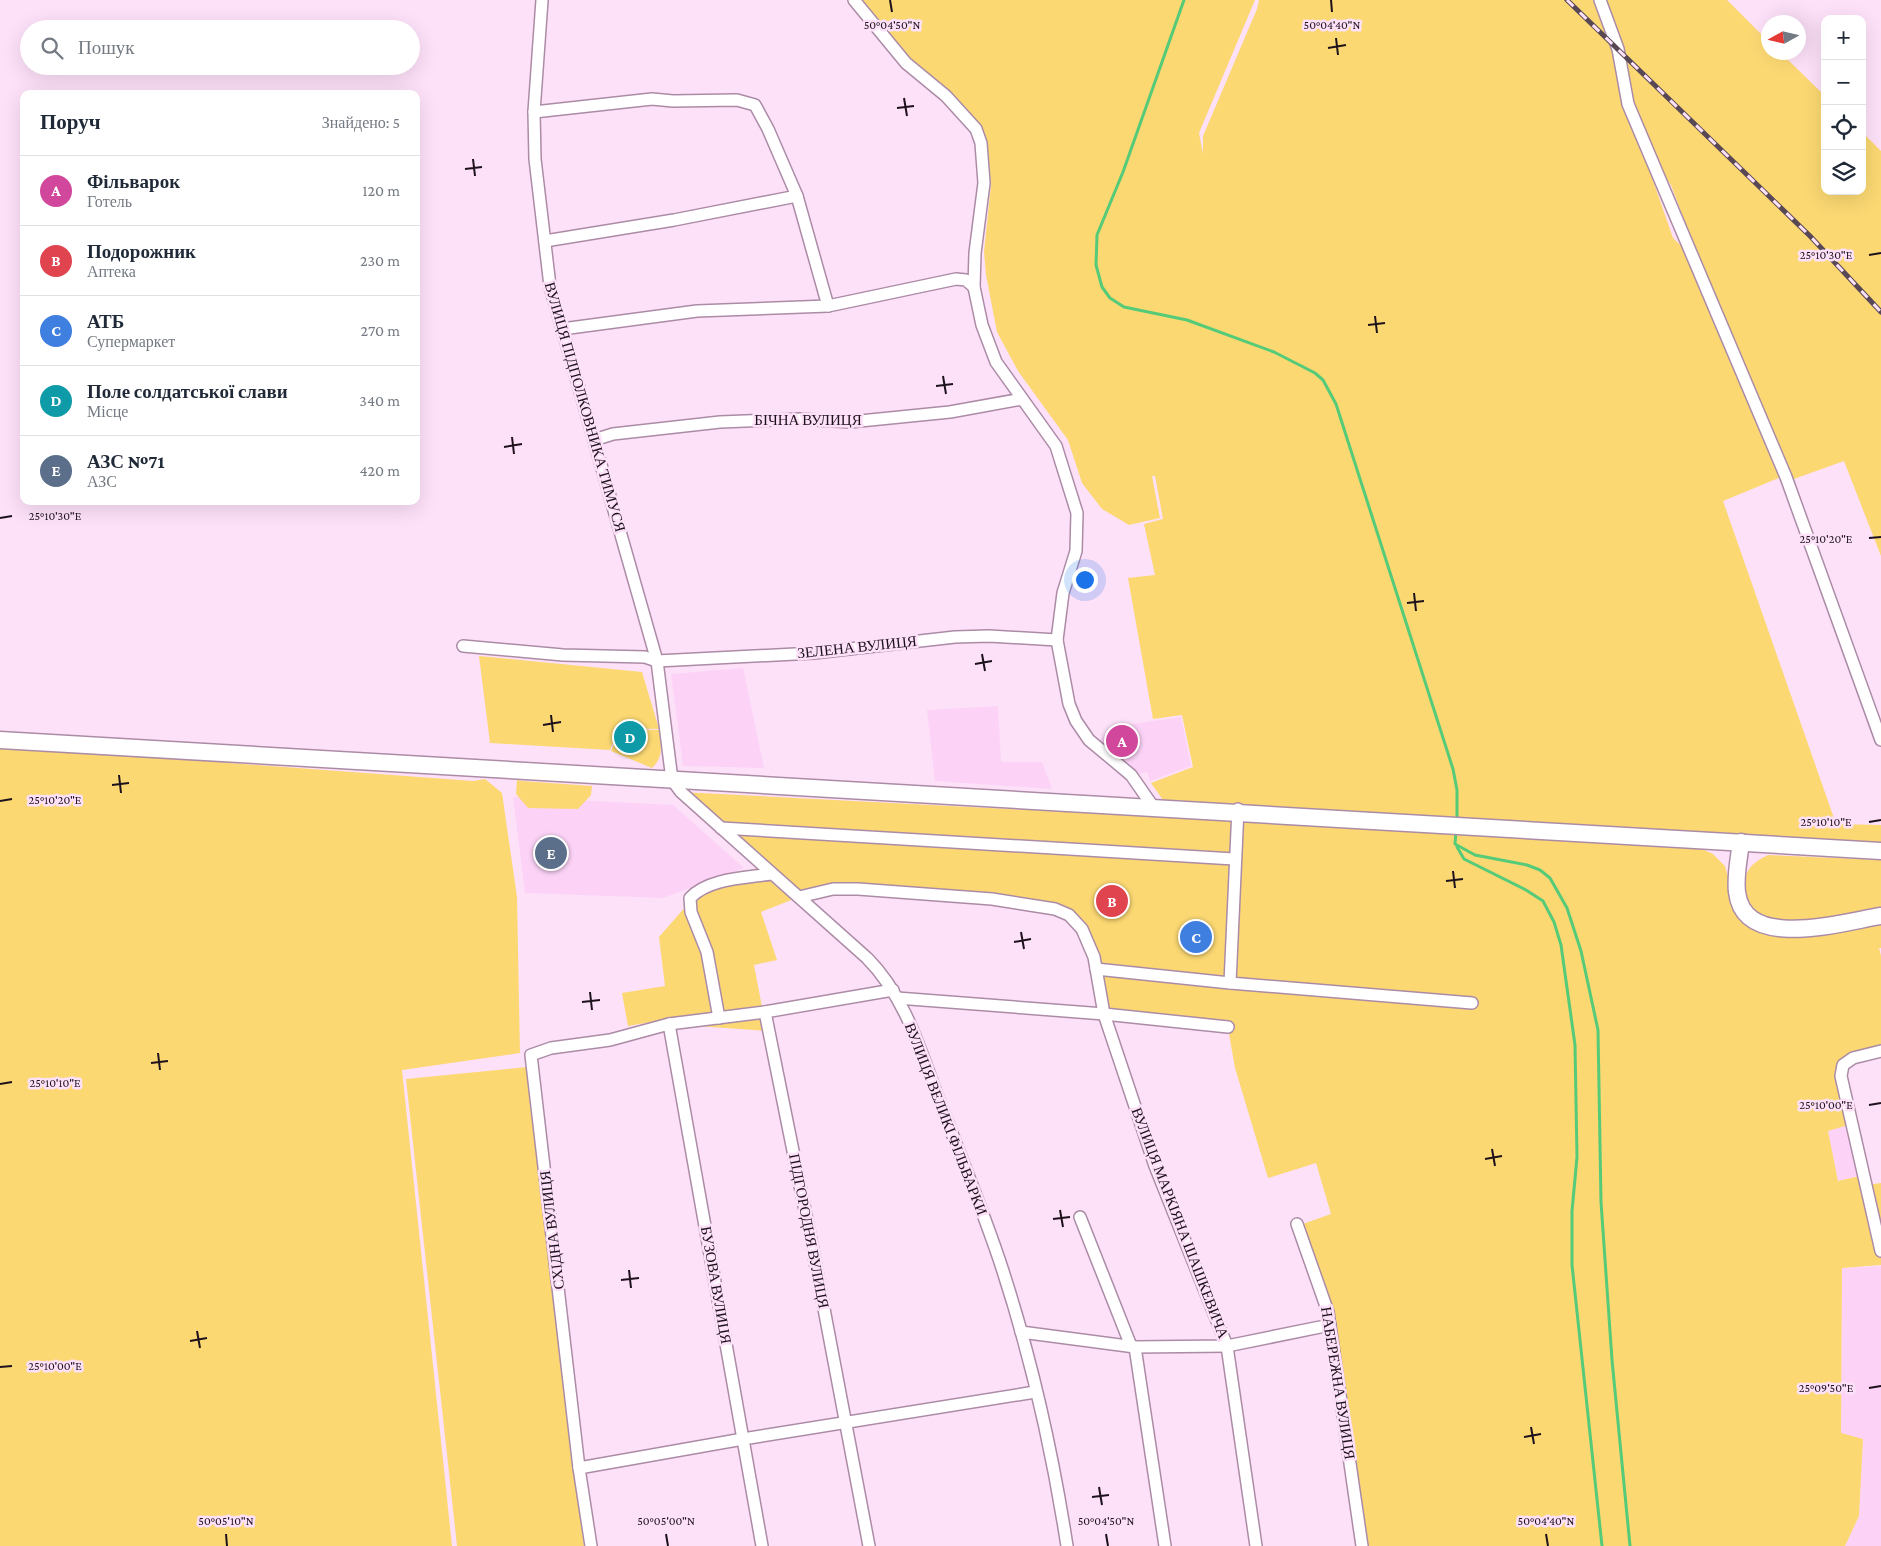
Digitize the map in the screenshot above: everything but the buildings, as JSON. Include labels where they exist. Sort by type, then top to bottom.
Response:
[{"type":"highway","points":[[0,740],[1154,808],[1238,811],[1466,828],[1881,851]]},
{"type":"highway","points":[[1741,842],[1736,879],[1738,898],[1744,910],[1759,924],[1773,929],[1796,929],[1881,916]]},
{"type":"street","name":"ВУЛИЦЯ ПІДПОЛКОВНИКА ТИМУСЯ","points":[[542,0],[534,112],[535,160],[550,286],[657,661],[672,780]]},
{"type":"street","points":[[854,0],[906,63],[946,96],[976,129],[981,143],[984,183],[983,208],[975,253],[974,288],[988,343],[996,362],[1049,433],[1056,446],[1078,513],[1076,551],[1063,593],[1057,640],[1065,687],[1076,721],[1098,748],[1131,775],[1154,808]]},
{"type":"street","points":[[1600,0],[1618,50],[1628,104],[1786,477],[1881,740]]},
{"type":"street","points":[[534,112],[652,99],[748,102],[755,105],[764,120],[797,196],[828,306]]},
{"type":"street","points":[[545,241],[674,220],[797,196]]},
{"type":"street","points":[[562,329],[697,311],[828,306],[956,279],[966,280],[974,288]]},
{"type":"street","name":"БІЧНА ВУЛИЦЯ","points":[[594,440],[613,434],[720,422],[800,418],[850,422],[950,412],[1022,399]]},
{"type":"street","name":"ЗЕЛЕНА ВУЛИЦЯ","points":[[463,646],[563,655],[645,657],[657,661],[814,653],[955,636],[1057,640]]},
{"type":"street","name":"ВУЛИЦЯ ВЕЛИКІ ФІЛЬВАРКИ","points":[[672,780],[681,792],[873,964],[895,994],[936,1092],[995,1249],[1021,1332],[1056,1472],[1067,1546]]},
{"type":"street","points":[[1230,983],[1234,859],[1238,811]]},
{"type":"street","points":[[721,828],[1234,859]]},
{"type":"street","points":[[719,1018],[707,952],[691,912],[690,898],[697,890],[713,884],[772,874]]},
{"type":"street","name":"ВУЛИЦЯ МАРКІЯНА ШАШКЕВИЧА","points":[[799,897],[833,890],[858,889],[992,899],[1055,909],[1069,915],[1082,928],[1090,941],[1104,1014],[1155,1166],[1226,1346],[1256,1546]]},
{"type":"street","points":[[1096,969],[1230,983],[1472,1003]]},
{"type":"street","points":[[669,1024],[895,994],[1228,1028]]},
{"type":"street","name":"ПІДГОРОДНЯ ВУЛИЦЯ","points":[[765,1012],[870,1546]]},
{"type":"street","name":"БУЗОВА ВУЛИЦЯ","points":[[669,1024],[762,1546]]},
{"type":"street","name":"СХІДНА ВУЛИЦЯ","points":[[591,1546],[579,1468],[531,1055],[551,1048],[610,1040],[669,1024]]},
{"type":"street","points":[[1881,1052],[1853,1058],[1843,1065],[1841,1076],[1881,1251]]},
{"type":"street","points":[[1080,1217],[1133,1346],[1165,1546]]},
{"type":"street","name":"НАБЕРЕЖНА ВУЛИЦЯ","points":[[1297,1224],[1323,1294],[1330,1325],[1362,1546]]},
{"type":"street","points":[[1021,1332],[1133,1346],[1226,1346],[1330,1325]]},
{"type":"street","points":[[579,1468],[743,1439],[1035,1392]]},
{"type":"shaded area","points":[[860,0],[1255,0],[1199,133],[1203,154],[1203,136],[1257,9],[1259,0],[1727,0],[1761,34],[1761,60],[1788,60],[1821,92],[1821,195],[1866,195],[1866,136],[1881,151],[1881,556],[1844,461],[1791,480],[1781,477],[1723,501],[1836,824],[1881,825],[1881,845],[1163,800],[1151,783],[1193,767],[1182,715],[1153,719],[1128,578],[1155,575],[1144,524],[1163,519],[1155,476],[1152,476],[1160,518],[1129,525],[1102,509],[1082,483],[1068,440],[1018,371],[997,332],[986,275],[984,252],[991,185],[987,142],[981,126],[948,92],[909,59]],"holes":[[[1640,143],[1671,185],[1701,265],[1673,238]]]},
{"type":"shaded area","points":[[479,656],[642,672],[659,729],[619,728],[610,750],[490,743]]},
{"type":"shaded area","points":[[743,668],[764,768],[683,766],[671,674]]},
{"type":"shaded area","points":[[998,706],[1001,762],[1042,762],[1052,789],[935,781],[927,710]]},
{"type":"shaded area","points":[[1181,717],[1191,766],[1150,781],[1147,772],[1139,774],[1095,745],[1112,727]]},
{"type":"shaded area","points":[[620,729],[659,730],[660,755],[652,768],[611,751]]},
{"type":"shaded area","points":[[0,746],[473,781],[485,779],[502,793],[517,897],[520,1053],[402,1070],[452,1546],[0,1546]]},
{"type":"shaded area","points":[[517,780],[592,786],[591,795],[578,809],[528,808],[516,794]]},
{"type":"shaded area","points":[[681,792],[1243,821],[1702,849],[1713,854],[1725,866],[1729,881],[1750,924],[1881,921],[1881,948],[1879,948],[1881,956],[1881,1050],[1843,1065],[1852,1124],[1828,1131],[1838,1181],[1864,1175],[1881,1253],[1881,1265],[1842,1268],[1841,1433],[1863,1439],[1859,1516],[1845,1546],[1367,1546],[1335,1324],[1300,1225],[1331,1214],[1316,1163],[1268,1178],[1235,1068],[1228,1028],[1104,1014],[1089,941],[1055,909],[858,889],[799,897],[761,912],[777,960],[754,965],[762,1007],[769,1031],[669,1024],[668,1019],[628,1026],[622,993],[665,986],[659,937],[687,905],[707,887],[762,866]]},
{"type":"shaded area","points":[[513,797],[673,805],[744,868],[663,898],[525,893]]},
{"type":"shaded area","points":[[1768,855],[1881,860],[1881,912],[1795,924],[1768,921],[1746,903],[1745,880],[1749,869],[1760,859]]},
{"type":"shaded area","points":[[527,1067],[584,1546],[457,1546],[406,1079]]},
{"type":"shaded area","points":[[1852,1124],[1864,1175],[1838,1181],[1828,1131]]},
{"type":"shaded area","points":[[1881,1183],[1881,1249],[1867,1185]]},
{"type":"shaded area","points":[[1881,1266],[1881,1546],[1845,1546],[1859,1516],[1863,1439],[1841,1434],[1842,1268]]},
{"type":"waterway","points":[[1184,0],[1123,172],[1097,235],[1096,265],[1102,287],[1110,298],[1124,307],[1187,320],[1274,352],[1315,373],[1323,380],[1336,404],[1453,769],[1457,790],[1457,822]]},
{"type":"waterway","points":[[1456,831],[1455,844],[1475,855],[1527,865],[1540,870],[1550,878],[1567,908],[1581,951],[1598,1030],[1601,1202],[1612,1360],[1630,1546]]},
{"type":"waterway","points":[[1457,847],[1464,859],[1526,890],[1543,901],[1554,922],[1561,945],[1575,1045],[1577,1157],[1572,1211],[1572,1265],[1602,1546]]},
{"type":"railway","points":[[1567,0],[1810,236],[1881,312]]},
{"type":"place","name":"Поле солдатської слави","points":[[630,737]]},
{"type":"place","name":"Фільварок","points":[[1122,741]]},
{"type":"place","name":"АЗС №71","points":[[551,853]]},
{"type":"place","name":"Подорожник","points":[[1112,901]]},
{"type":"place","name":"АТБ","points":[[1196,937]]}]
